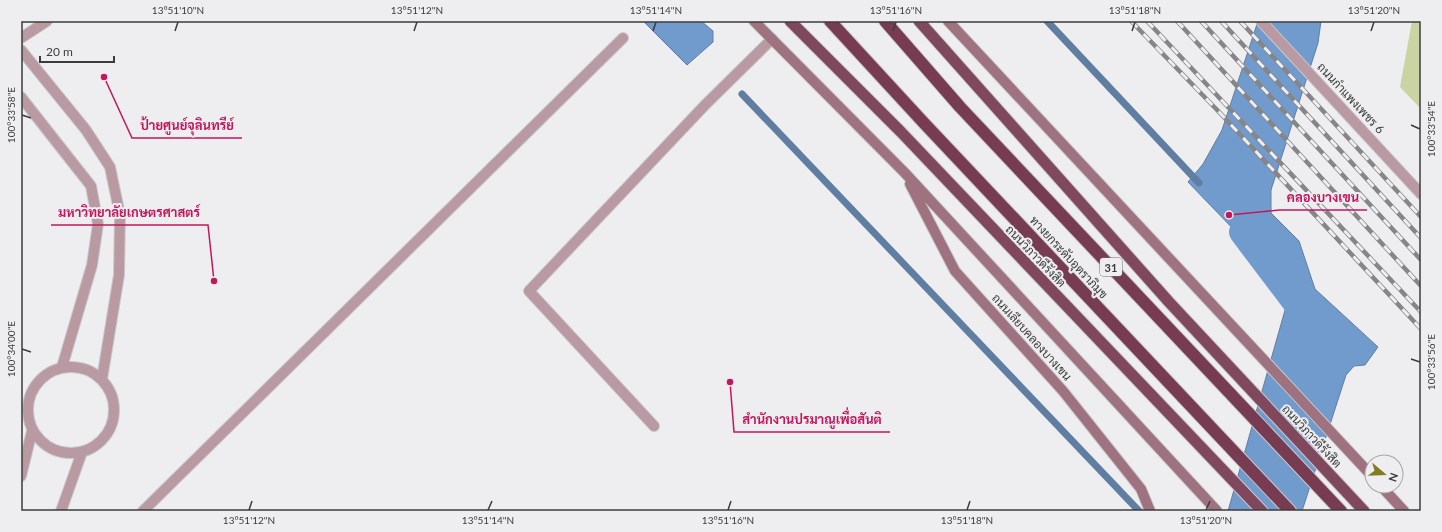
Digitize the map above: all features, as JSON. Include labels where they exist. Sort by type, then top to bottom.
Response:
[{"type":"highway","name":"ถนนวิภาวดีรังสิต","points":[[790,21],[901,132],[1207,455],[1262,511]]},
{"type":"highway","name":"ทางยกระดับอุตราภิมุข","points":[[830,21],[928,128],[1290,511]]},
{"type":"highway","name":"ทางยกระดับอุตราภิมุข","points":[[885,21],[960,107],[1341,511]]},
{"type":"highway","name":"ถนนวิภาวดีรังสิต","points":[[919,21],[1169,302],[1364,511]]},
{"type":"main road","points":[[754,21],[905,173],[1217,511]]},
{"type":"main road","name":"ถนนวิภาวดีรังสิต","points":[[948,21],[1364,467]]},
{"type":"main road","name":"ถนนเลียบคลองบางเขน","points":[[905,173],[955,271],[1063,391],[1142,489],[1150,511]]},
{"type":"main road","points":[[1388,494],[1404,511]]},
{"type":"street","points":[[21,38],[47,21]]},
{"type":"street","name":"ถนนกำแพงเพชร 6","points":[[1261,21],[1421,194]]},
{"type":"street","points":[[143,511],[622,38]]},
{"type":"street","points":[[654,426],[529,291],[705,105],[772,39]]},
{"type":"street","points":[[21,50],[86,130],[110,167],[120,215],[120,275],[102,379]]},
{"type":"street","points":[[21,97],[91,186],[98,224],[92,265],[62,367]]},
{"type":"street","points":[[62,367],[77,367],[92,372],[102,379],[111,391],[113,399],[114,414],[107,436],[96,446],[82,452],[67,454],[52,450],[42,443],[32,431],[27,412],[29,396],[39,380],[51,371],[62,367]]},
{"type":"street","points":[[21,476],[32,431]]},
{"type":"street","points":[[61,511],[82,452]]},
{"type":"green space","points":[[1412,21],[1421,21],[1421,109],[1400,87]]},
{"type":"water","points":[[643,21],[701,21],[713,31],[713,42],[687,65]]},
{"type":"water","points":[[1258,21],[1321,21],[1318,43],[1271,190],[1271,213],[1299,241],[1315,289],[1378,347],[1365,365],[1354,366],[1346,375],[1302,511],[1228,511],[1291,289],[1188,182],[1203,164],[1222,130]]},
{"type":"waterway","points":[[1047,21],[1199,183]]},
{"type":"waterway","points":[[742,94],[1139,511]]},
{"type":"waterway","points":[[1242,232],[1310,322]]},
{"type":"railway","points":[[1131,21],[1221,114],[1421,329]]},
{"type":"railway","points":[[1147,21],[1421,312]]},
{"type":"railway","points":[[1177,21],[1421,286]]},
{"type":"railway","points":[[1201,21],[1421,260]]},
{"type":"railway","points":[[1221,21],[1421,238]]},
{"type":"railway","points":[[1240,21],[1421,217]]},
{"type":"place","name":"ป้ายศูนย์จุลินทรีย์","points":[[104,77]]},
{"type":"place","name":"คลองบางเขน","points":[[1229,215]]},
{"type":"place","name":"มหาวิทยาลัยเกษตรศาสตร์","points":[[214,281]]},
{"type":"place","name":"สำนักงานปรมาณูเพื่อสันติ","points":[[730,382]]}]
